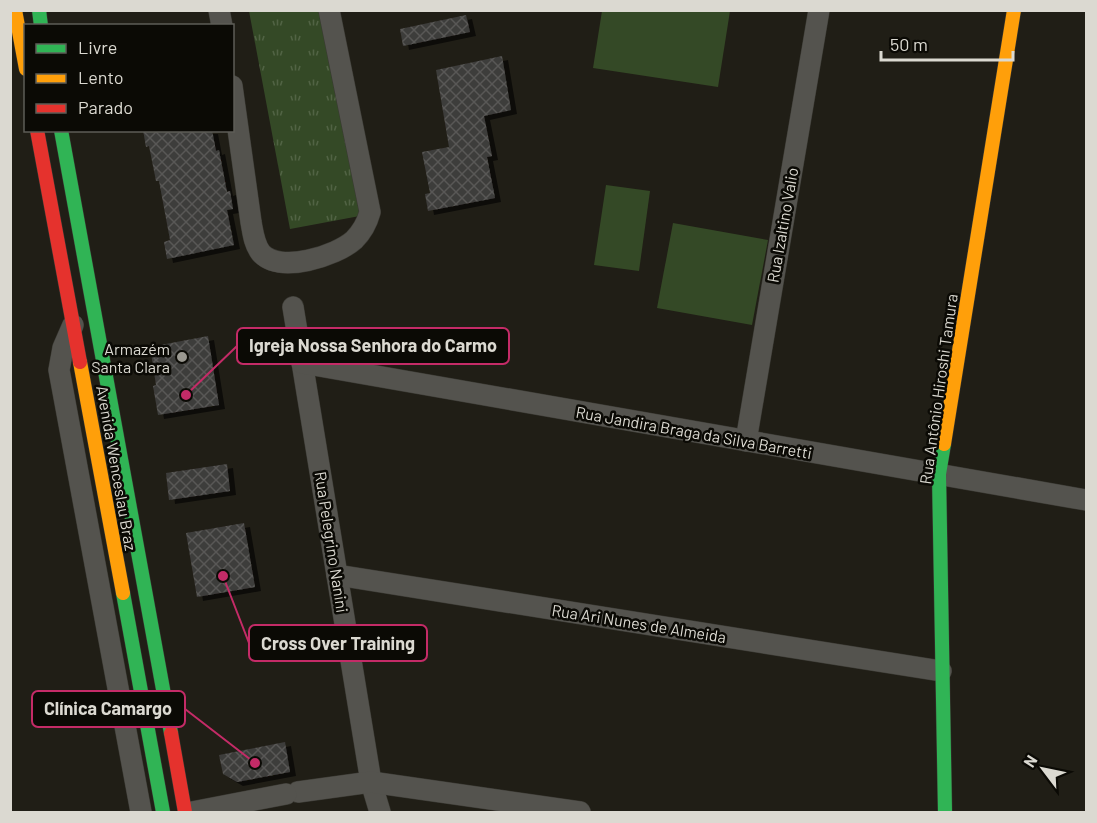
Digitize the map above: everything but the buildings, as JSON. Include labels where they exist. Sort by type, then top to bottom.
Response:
[{"type":"street","points":[[15,10],[24,58]]},
{"type":"street","points":[[234,100],[251,222],[255,244],[262,255],[274,261],[290,263],[312,260],[352,242],[367,222],[370,212],[329,10]]},
{"type":"street","name":"Rua Izaltino Valio","points":[[746,441],[819,10]]},
{"type":"street","name":"Rua Antônio Hiroshi Tamura","points":[[945,813],[939,474],[1014,10]]},
{"type":"street","name":"Avenida Wenceslau Braz","points":[[37,132],[163,813]]},
{"type":"street","name":"Avenida Wenceslau Braz","points":[[61,132],[185,813]]},
{"type":"street","points":[[52,209],[74,204]]},
{"type":"street","name":"Rua Pelegrino Nanini","points":[[293,307],[371,782],[380,813]]},
{"type":"street","points":[[73,325],[63,348],[59,370],[141,813]]},
{"type":"street","name":"Rua Jandira Braga da Silva Barretti","points":[[302,363],[1086,500]]},
{"type":"street","name":"Rua Ari Nunes de Almeida","points":[[337,575],[941,671]]},
{"type":"street","points":[[192,813],[292,793],[371,782],[580,813]]},
{"type":"street","points":[[153,813],[159,790]]},
{"type":"green space","points":[[249,11],[327,11],[365,215],[290,229]]},
{"type":"green space","points":[[602,11],[730,11],[718,87],[593,68]]},
{"type":"green space","points":[[606,185],[650,191],[639,271],[594,265]]},
{"type":"green space","points":[[673,223],[768,240],[752,325],[657,308]]},
{"type":"traffic: fast","points":[[39,10],[41,24]]},
{"type":"traffic: fast","points":[[61,132],[171,733]]},
{"type":"traffic: fast","points":[[944,444],[939,474],[945,812]]},
{"type":"traffic: fast","points":[[123,593],[163,812]]},
{"type":"traffic: slow","points":[[15,10],[24,58]]},
{"type":"traffic: slow","points":[[944,444],[1014,10]]},
{"type":"traffic: slow","points":[[80,362],[123,593]]},
{"type":"traffic: jam","points":[[37,132],[80,362]]},
{"type":"traffic: jam","points":[[171,733],[185,812]]},
{"type":"place","name":"Armazém Santa Clara","points":[[182,357]]},
{"type":"place","name":"Igreja Nossa Senhora do Carmo","points":[[186,395]]},
{"type":"place","name":"Cross Over Training","points":[[223,576]]},
{"type":"place","name":"Clínica Camargo","points":[[255,763]]}]
